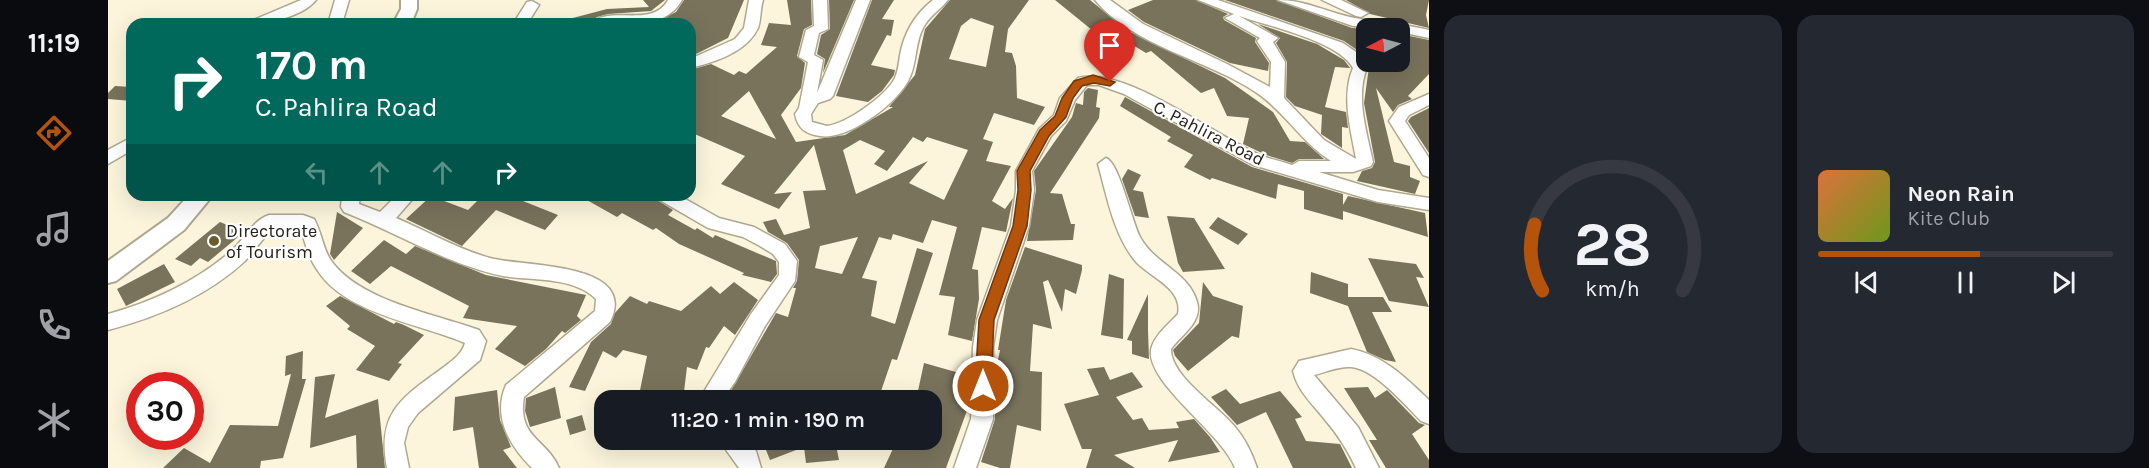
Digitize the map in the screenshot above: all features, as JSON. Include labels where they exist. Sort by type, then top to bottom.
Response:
[{"type":"street","points":[[267,18],[303,5],[309,0]]},
{"type":"street","points":[[337,18],[342,0]]},
{"type":"street","points":[[405,18],[409,9],[409,0]]},
{"type":"street","points":[[635,18],[659,16],[669,10],[675,0]]},
{"type":"street","points":[[696,62],[717,55],[741,41],[751,28],[756,0]]},
{"type":"street","points":[[807,108],[816,60],[806,57],[813,30],[821,28],[820,0]]},
{"type":"street","points":[[863,0],[825,96],[813,99],[803,114],[805,124],[811,129],[826,132],[843,128],[882,101],[899,85],[906,73],[915,25],[926,11],[941,0]]},
{"type":"street","points":[[1102,0],[1120,15],[1161,40],[1226,68],[1276,100],[1289,109],[1316,142],[1353,166]]},
{"type":"street","points":[[1285,0],[1356,21]]},
{"type":"street","points":[[1329,0],[1377,18]]},
{"type":"street","points":[[1207,1],[1247,27],[1271,38],[1264,41],[1277,54],[1280,64],[1276,100]]},
{"type":"street","points":[[1207,1],[1338,46],[1354,57],[1360,68],[1356,75],[1356,116],[1365,162],[1353,166],[1283,168]]},
{"type":"street","points":[[524,18],[532,4]]},
{"type":"street","points":[[1410,30],[1429,34]]},
{"type":"street","name":"C. Pahlira Road","points":[[965,468],[978,436],[982,418],[983,346],[987,320],[1020,226],[1024,171],[1045,133],[1060,117],[1068,98],[1078,84],[1093,79],[1110,82],[1211,134],[1251,158],[1378,196],[1429,204]]},
{"type":"street","points":[[1429,99],[1404,111],[1397,121],[1429,171]]},
{"type":"street","points":[[108,158],[126,146]]},
{"type":"street","points":[[1106,164],[1138,250],[1176,284],[1187,300],[1189,313],[1182,324],[1164,340],[1161,347],[1164,368],[1231,440],[1246,468]]},
{"type":"street","points":[[108,274],[176,224],[197,201]]},
{"type":"street","points":[[350,201],[350,207],[489,265],[537,274],[566,276],[591,285],[604,295],[607,302],[603,316],[514,392],[511,404],[513,428],[526,448],[548,468]]},
{"type":"street","points":[[383,220],[401,201]]},
{"type":"street","points":[[675,201],[714,223],[748,232],[766,241],[779,249],[788,261],[788,276],[758,320],[717,390]]},
{"type":"street","points":[[108,322],[146,310],[200,284],[241,253],[269,222],[303,222],[308,225],[319,256],[329,273],[348,287],[379,303],[472,336],[476,341],[473,354],[419,397],[400,421],[391,444],[398,468]]},
{"type":"street","points":[[1368,468],[1358,447],[1336,416],[1305,381],[1303,371],[1306,368],[1343,359],[1360,359],[1377,368],[1429,414]]},
{"type":"street","points":[[739,450],[748,459],[750,468]]},
{"type":"building","points":[[643,0],[665,0],[651,11],[608,14],[596,18],[573,18],[607,9],[649,7]]},
{"type":"building","points":[[684,0],[744,0],[728,38],[696,54],[696,18],[664,18],[676,12]]},
{"type":"building","points":[[787,0],[811,0],[812,25],[804,29],[797,56],[805,63],[801,88],[781,115],[796,142],[845,135],[893,107],[889,107],[915,75],[925,29],[950,0],[1029,0],[1008,29],[1005,52],[1012,53],[1016,66],[1017,98],[1045,107],[1034,125],[994,113],[983,139],[993,142],[986,161],[1011,166],[992,201],[1005,209],[1013,198],[1006,232],[982,227],[972,269],[978,270],[979,299],[972,341],[948,335],[955,297],[939,295],[957,227],[932,220],[923,243],[893,234],[891,240],[879,237],[862,278],[877,281],[871,316],[895,324],[917,248],[933,253],[897,360],[892,359],[881,390],[731,390],[776,313],[788,317],[796,288],[793,288],[797,281],[799,260],[787,243],[768,232],[763,222],[776,219],[784,235],[810,228],[803,191],[826,190],[814,145],[774,194],[792,192],[779,209],[721,184],[745,156],[696,135],[696,68],[711,64],[734,75],[739,71],[746,74],[777,47],[761,45],[769,23],[791,25]],"holes":[[[971,18],[994,26],[986,67],[949,59],[961,26]],[[749,91],[776,139],[721,116]],[[913,137],[923,142],[927,137],[968,150],[944,200],[909,183],[928,161],[856,194],[843,150],[860,140],[885,151],[874,164],[887,171]],[[858,237],[842,274],[815,268],[820,246]]]},
{"type":"building","points":[[829,0],[854,0],[823,73],[825,59],[817,54],[821,35],[830,29]]},
{"type":"building","points":[[872,0],[894,0],[882,19],[894,20],[891,36],[887,35],[871,65],[895,70],[894,75],[882,91],[868,102],[836,96]]},
{"type":"building","points":[[1055,0],[1090,0],[1128,31],[1225,78],[1273,112],[1290,141],[1305,142],[1324,159],[1299,159],[1292,163],[1266,155],[1243,144],[1249,118],[1227,116],[1214,88],[1201,93],[1151,51],[1146,53],[1103,27],[1092,30]]},
{"type":"building","points":[[1153,0],[1196,0],[1228,14],[1223,17],[1224,20],[1256,38],[1255,42],[1269,63],[1268,71],[1230,63],[1144,22],[1128,10]]},
{"type":"building","points":[[1225,0],[1276,0],[1356,28],[1356,49],[1344,41]]},
{"type":"building","points":[[1346,0],[1429,0],[1426,15],[1429,28],[1410,23],[1410,18],[1387,18],[1370,14]]},
{"type":"building","points":[[1258,24],[1317,44],[1344,60],[1350,68],[1335,67],[1325,107],[1346,112],[1348,128],[1342,127],[1342,148],[1321,134],[1322,115],[1295,106],[1286,97],[1287,62],[1276,43],[1280,38]]},
{"type":"building","points":[[1410,36],[1429,40],[1429,74],[1408,96],[1412,99],[1398,105],[1393,112],[1376,88],[1394,162],[1410,166],[1410,177],[1420,181],[1415,194],[1357,181],[1362,171],[1372,168],[1375,162],[1364,103],[1368,72],[1410,72]]},
{"type":"building","points":[[115,86],[126,87],[126,100],[108,99],[108,93]]},
{"type":"building","points":[[1088,88],[1098,90],[1096,107],[1100,108],[1099,118],[1050,193],[1062,194],[1071,224],[1075,224],[1073,240],[1027,241],[1036,190],[1034,171],[1072,117],[1076,103],[1083,105],[1084,92]]},
{"type":"building","points":[[1125,97],[1252,167],[1343,194],[1343,205],[1348,196],[1425,213],[1428,237],[1343,211],[1343,220],[1304,209],[1304,191],[1278,184],[1276,199],[1212,178],[1210,180],[1184,167],[1193,155],[1167,141],[1171,137],[1120,106]]},
{"type":"building","points":[[1429,108],[1429,153],[1408,121],[1411,117]]},
{"type":"building","points":[[1128,169],[1141,175],[1133,190],[1143,192],[1149,218],[1135,216],[1122,179]]},
{"type":"building","points":[[426,201],[444,201],[468,210],[477,201],[523,201],[558,215],[545,230],[496,210],[462,246],[406,219]]},
{"type":"building","points":[[589,201],[659,201],[673,210],[668,215],[695,230],[697,228],[713,238],[715,235],[776,261],[777,274],[771,282],[742,275],[744,273],[679,244],[656,228],[653,230],[622,213],[617,217]]},
{"type":"building","points":[[337,212],[363,228],[334,260],[330,254]]},
{"type":"building","points":[[1167,216],[1194,218],[1225,269],[1183,272],[1178,263]]},
{"type":"building","points":[[1218,217],[1248,234],[1238,245],[1209,228]]},
{"type":"building","name":"Directorate of Tourism","points":[[220,222],[244,232],[208,262],[200,258],[191,266],[175,259]]},
{"type":"building","points":[[384,240],[406,254],[415,246],[486,275],[586,295],[577,316],[581,320],[565,333],[562,331],[546,349],[525,366],[495,349],[517,326],[463,318],[469,306],[391,266],[370,284],[351,271]]},
{"type":"building","points":[[1025,247],[1082,265],[1082,270],[1076,294],[1065,289],[1062,312],[1048,280],[1043,282],[1052,329],[1033,324],[1030,371],[1042,372],[1041,431],[1017,425],[1010,468],[1000,468],[981,462],[995,419],[995,375],[1006,300]]},
{"type":"building","points":[[1368,258],[1416,264],[1424,278],[1416,277],[1429,307],[1389,301]]},
{"type":"building","points":[[164,264],[175,282],[126,306],[117,289]]},
{"type":"building","points":[[1311,272],[1348,284],[1348,297],[1383,297],[1392,312],[1372,312],[1396,362],[1367,352],[1348,306],[1310,293]]},
{"type":"building","points":[[1109,274],[1124,279],[1123,339],[1101,335]]},
{"type":"building","points":[[734,282],[758,300],[735,335],[724,326],[709,348],[706,347],[697,370],[687,367],[684,390],[640,390],[647,356],[623,350],[616,358],[603,351],[585,391],[569,387],[591,342],[611,324],[614,314],[630,296],[647,304],[649,301],[681,311],[711,286],[720,294]]},
{"type":"building","points":[[1203,282],[1213,296],[1243,306],[1239,338],[1232,336],[1188,371],[1175,356],[1173,350],[1199,323]]},
{"type":"building","points":[[1148,294],[1149,359],[1132,354],[1132,341],[1127,340]]},
{"type":"building","points":[[340,296],[394,324],[396,322],[424,335],[398,363],[402,364],[389,381],[356,370],[375,346],[347,329],[350,326],[326,306]]},
{"type":"building","points":[[303,351],[302,379],[306,379],[283,458],[261,461],[260,468],[163,468],[182,450],[187,450],[210,463],[230,425],[278,426],[291,374],[285,376],[286,356]]},
{"type":"building","points":[[924,363],[970,376],[969,405],[946,468],[884,468],[892,450],[942,450],[942,390],[918,390]]},
{"type":"building","points":[[1104,367],[1110,380],[1132,372],[1143,387],[1116,397],[1133,420],[1142,418],[1149,430],[1179,428],[1176,422],[1194,419],[1220,452],[1168,462],[1178,440],[1114,455],[1135,468],[1086,468],[1092,449],[1082,449],[1064,404],[1099,395],[1087,369]]},
{"type":"building","points":[[335,374],[325,418],[378,399],[385,468],[357,468],[356,435],[310,448],[315,377]]},
{"type":"building","points":[[555,387],[561,418],[530,427],[525,411],[526,398]]},
{"type":"building","points":[[1368,387],[1375,398],[1387,390],[1419,423],[1425,425],[1412,434],[1429,460],[1429,468],[1386,468],[1369,440],[1377,440],[1344,388]]},
{"type":"building","points":[[1226,389],[1240,404],[1280,391],[1302,417],[1295,419],[1306,441],[1340,444],[1352,468],[1293,468],[1266,412],[1237,425],[1211,397]]},
{"type":"building","points":[[497,390],[500,420],[511,447],[503,450],[517,468],[479,468],[473,427],[453,431],[455,397]]},
{"type":"building","points":[[582,415],[586,430],[570,435],[566,420]]},
{"type":"building","points":[[766,450],[796,450],[770,460]]},
{"type":"building","points":[[804,450],[837,450],[839,460],[806,463]]},
{"type":"place","name":"Directorate of Tourism","points":[[214,241]]},
{"type":"route","points":[[983,386],[983,346],[987,320],[992,300],[1020,226],[1019,219],[1023,212],[1024,171],[1045,133],[1054,126],[1078,84],[1088,79],[1110,82]]}]
